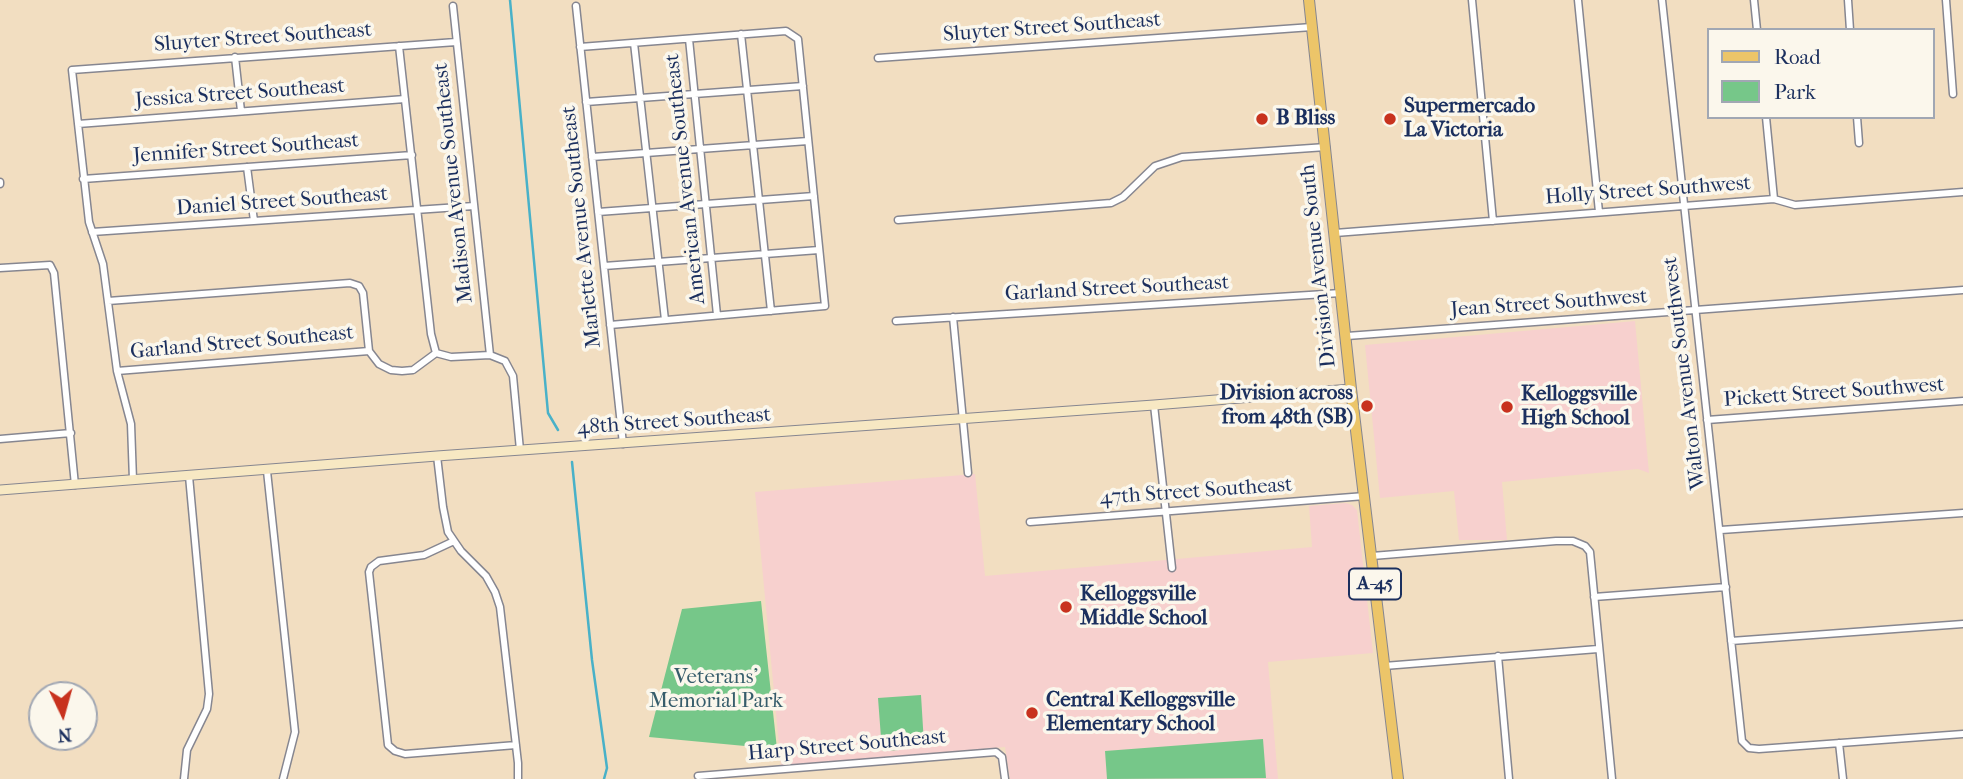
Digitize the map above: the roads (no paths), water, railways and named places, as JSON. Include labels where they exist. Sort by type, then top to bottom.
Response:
[{"type":"main road","name":"Division Avenue South","points":[[1309,0],[1351,389],[1398,779]]},
{"type":"street","points":[[1472,0],[1493,220]]},
{"type":"street","points":[[1578,0],[1598,212]]},
{"type":"street","name":"Walton Avenue Southwest","points":[[1662,0],[1742,741],[1749,748],[1759,749],[1839,743]]},
{"type":"street","points":[[1754,0],[1757,28]]},
{"type":"street","points":[[1848,0],[1850,28]]},
{"type":"street","points":[[1945,0],[1953,94]]},
{"type":"street","name":"Madison Avenue Southeast","points":[[453,6],[490,355]]},
{"type":"street","name":"Marlette Avenue Southeast","points":[[576,6],[623,444]]},
{"type":"street","name":"Sluyter Street Southeast","points":[[878,58],[1312,27]]},
{"type":"street","points":[[580,47],[786,31],[798,39],[825,306],[610,325]]},
{"type":"street","points":[[741,34],[771,311]]},
{"type":"street","name":"American Avenue Southeast","points":[[689,38],[718,316]]},
{"type":"street","name":"Sluyter Street Southeast","points":[[78,124],[72,69],[456,42]]},
{"type":"street","points":[[634,43],[665,320]]},
{"type":"street","points":[[399,46],[431,334],[436,353],[450,357],[490,355],[505,361],[513,376],[520,450]]},
{"type":"street","points":[[234,57],[241,111]]},
{"type":"street","points":[[586,102],[803,86]]},
{"type":"street","name":"Jessica Street Southeast","points":[[78,124],[405,99]]},
{"type":"street","points":[[1766,119],[1774,199]]},
{"type":"street","points":[[1857,119],[1860,143]]},
{"type":"street","points":[[78,124],[83,179],[92,232],[103,264],[117,371],[131,424],[133,480]]},
{"type":"street","points":[[592,157],[808,141]]},
{"type":"street","points":[[898,220],[1111,203],[1123,197],[1155,166],[1182,157],[1326,147]]},
{"type":"street","name":"Jennifer Street Southeast","points":[[83,179],[412,155]]},
{"type":"street","points":[[247,167],[254,221]]},
{"type":"street","name":"Holly Street Southwest","points":[[1335,233],[1774,199],[1795,205],[1963,192]]},
{"type":"street","points":[[598,212],[814,196]]},
{"type":"street","name":"Daniel Street Southeast","points":[[92,232],[474,206]]},
{"type":"street","points":[[604,266],[819,250]]},
{"type":"street","points":[[0,268],[50,264],[54,273],[75,485]]},
{"type":"street","points":[[108,301],[350,283],[359,286],[363,293],[369,351]]},
{"type":"street","name":"Jean Street Southwest","points":[[1347,337],[1963,290]]},
{"type":"street","name":"Garland Street Southeast","points":[[896,321],[1341,293]]},
{"type":"street","points":[[953,317],[968,472]]},
{"type":"street","name":"Garland Street Southeast","points":[[117,371],[369,351],[379,364],[391,370],[402,371],[412,370],[436,353]]},
{"type":"street","name":"48th Street Southeast","points":[[0,490],[1351,389]]},
{"type":"street","name":"Pickett Street Southwest","points":[[1707,420],[1963,401]]},
{"type":"street","points":[[1154,405],[1172,568]]},
{"type":"street","points":[[0,439],[71,433]]},
{"type":"street","points":[[437,456],[444,516],[454,541],[468,560],[486,576],[498,599],[518,779]]},
{"type":"street","points":[[267,471],[295,732],[283,779]]},
{"type":"street","points":[[184,779],[187,750],[207,709],[209,694],[190,476]]},
{"type":"street","name":"47th Street Southeast","points":[[1030,522],[1365,496]]},
{"type":"street","points":[[1721,530],[1963,513]]},
{"type":"street","points":[[454,541],[424,555],[379,561],[369,572],[387,741],[395,751],[411,753],[516,745]]},
{"type":"street","points":[[1372,556],[1556,541],[1573,541],[1585,546],[1590,552],[1612,779]]},
{"type":"street","points":[[1594,597],[1726,587]]},
{"type":"street","points":[[1731,641],[1963,624]]},
{"type":"street","points":[[1384,666],[1598,649]]},
{"type":"street","points":[[1498,656],[1509,779]]},
{"type":"street","points":[[1843,779],[1839,743],[1963,734]]},
{"type":"street","name":"Harp Street Southeast","points":[[698,776],[999,753],[1003,760],[1005,779]]},
{"type":"waterway","points":[[510,0],[548,413],[558,430]]},
{"type":"waterway","points":[[572,462],[592,660],[607,768],[604,779]]},
{"type":"place","name":"B Bliss","points":[[1262,119]]},
{"type":"place","name":"Supermercado La Victoria","points":[[1390,119]]},
{"type":"place","name":"Division across from 48th (SB)","points":[[1367,406]]},
{"type":"place","name":"Kelloggsville High School","points":[[1507,407]]},
{"type":"place","name":"Kelloggsville Middle School","points":[[1066,607]]},
{"type":"place","name":"Central Kelloggsville Elementary School","points":[[1032,713]]},
{"type":"park label","name":"Veterans' Memorial Park","points":[[716,690]]}]
